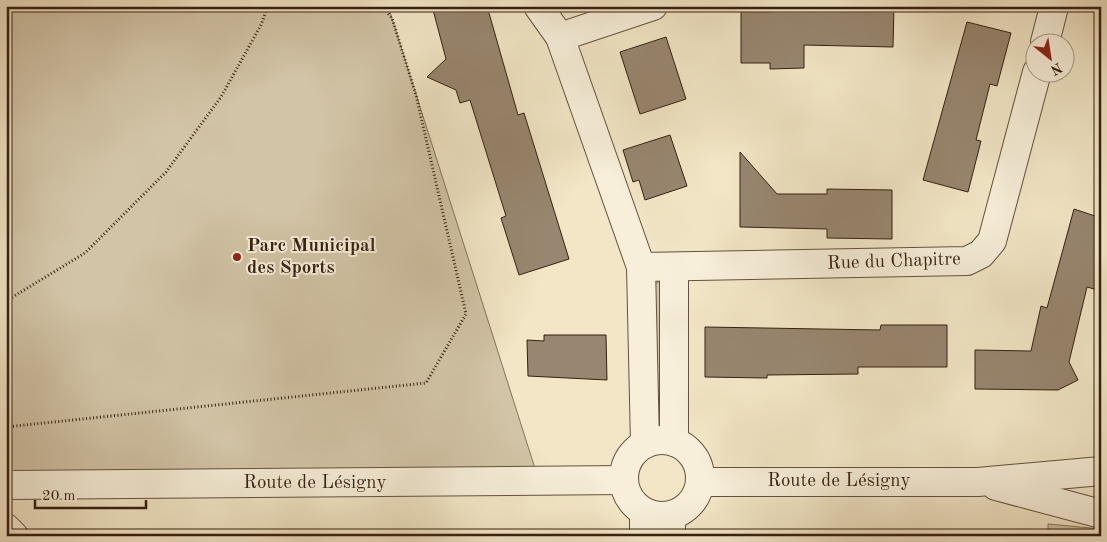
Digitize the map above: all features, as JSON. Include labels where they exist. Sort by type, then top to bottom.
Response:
[{"type":"street","points":[[538,6],[560,37],[641,267],[645,444]]},
{"type":"street","points":[[560,37],[653,6]]},
{"type":"street","points":[[1048,32],[1054,7]]},
{"type":"street","name":"Rue du Chapitre","points":[[641,267],[967,262],[981,254],[992,241],[1034,82]]},
{"type":"street","points":[[674,267],[674,442]]},
{"type":"street","points":[[664,440],[674,442],[685,448],[694,457],[699,469],[700,482],[691,503],[671,526],[653,516],[644,524],[626,492],[624,480],[629,459],[645,444],[664,440]]},
{"type":"street","name":"Route de Lésigny","points":[[700,482],[978,482],[1101,471]]},
{"type":"street","name":"Route de Lésigny","points":[[6,485],[624,480]]},
{"type":"street","name":"Route de Lésigny","points":[[978,482],[1101,514]]},
{"type":"street","points":[[6,528],[14,536]]},
{"type":"path","points":[[6,301],[85,254],[166,172],[222,97],[261,24],[268,6]]},
{"type":"path","points":[[6,427],[426,383],[466,314],[416,95],[392,18],[382,6]]},
{"type":"shaded area","name":"Parc Municipal des Sports","points":[[6,6],[388,6],[539,481],[6,485]]},
{"type":"shaded area","points":[[662,282],[662,401],[657,402],[655,284]]},
{"type":"shaded area","points":[[1048,524],[1101,529],[1101,536],[1048,536]]},
{"type":"building","points":[[432,6],[487,6],[518,115],[524,113],[569,259],[519,275],[501,218],[506,216],[470,100],[460,103],[456,90],[427,77],[446,59]]},
{"type":"building","points":[[829,6],[894,6],[893,47],[804,45],[804,68],[770,69],[770,63],[741,63],[741,12],[770,12],[770,9],[829,10]]},
{"type":"building","points":[[967,22],[1011,33],[997,86],[990,84],[976,140],[981,141],[968,192],[923,180]]},
{"type":"building","points":[[666,37],[686,99],[640,114],[620,52]]},
{"type":"building","points":[[670,135],[687,186],[645,200],[639,180],[633,182],[623,150]]},
{"type":"building","points":[[740,152],[777,194],[827,194],[827,189],[892,190],[892,239],[827,238],[827,229],[740,227]]},
{"type":"building","points":[[1074,209],[1101,218],[1101,291],[1087,287],[1069,362],[1078,380],[1058,390],[975,389],[975,350],[1031,351],[1041,306],[1047,308]]},
{"type":"building","points":[[881,325],[947,325],[947,367],[858,367],[858,374],[767,375],[767,378],[705,377],[705,327],[880,330]]},
{"type":"building","points":[[544,335],[606,335],[607,380],[528,376],[527,340],[544,341]]},
{"type":"place","name":"Parc Municipal des Sports","points":[[237,257]]}]
